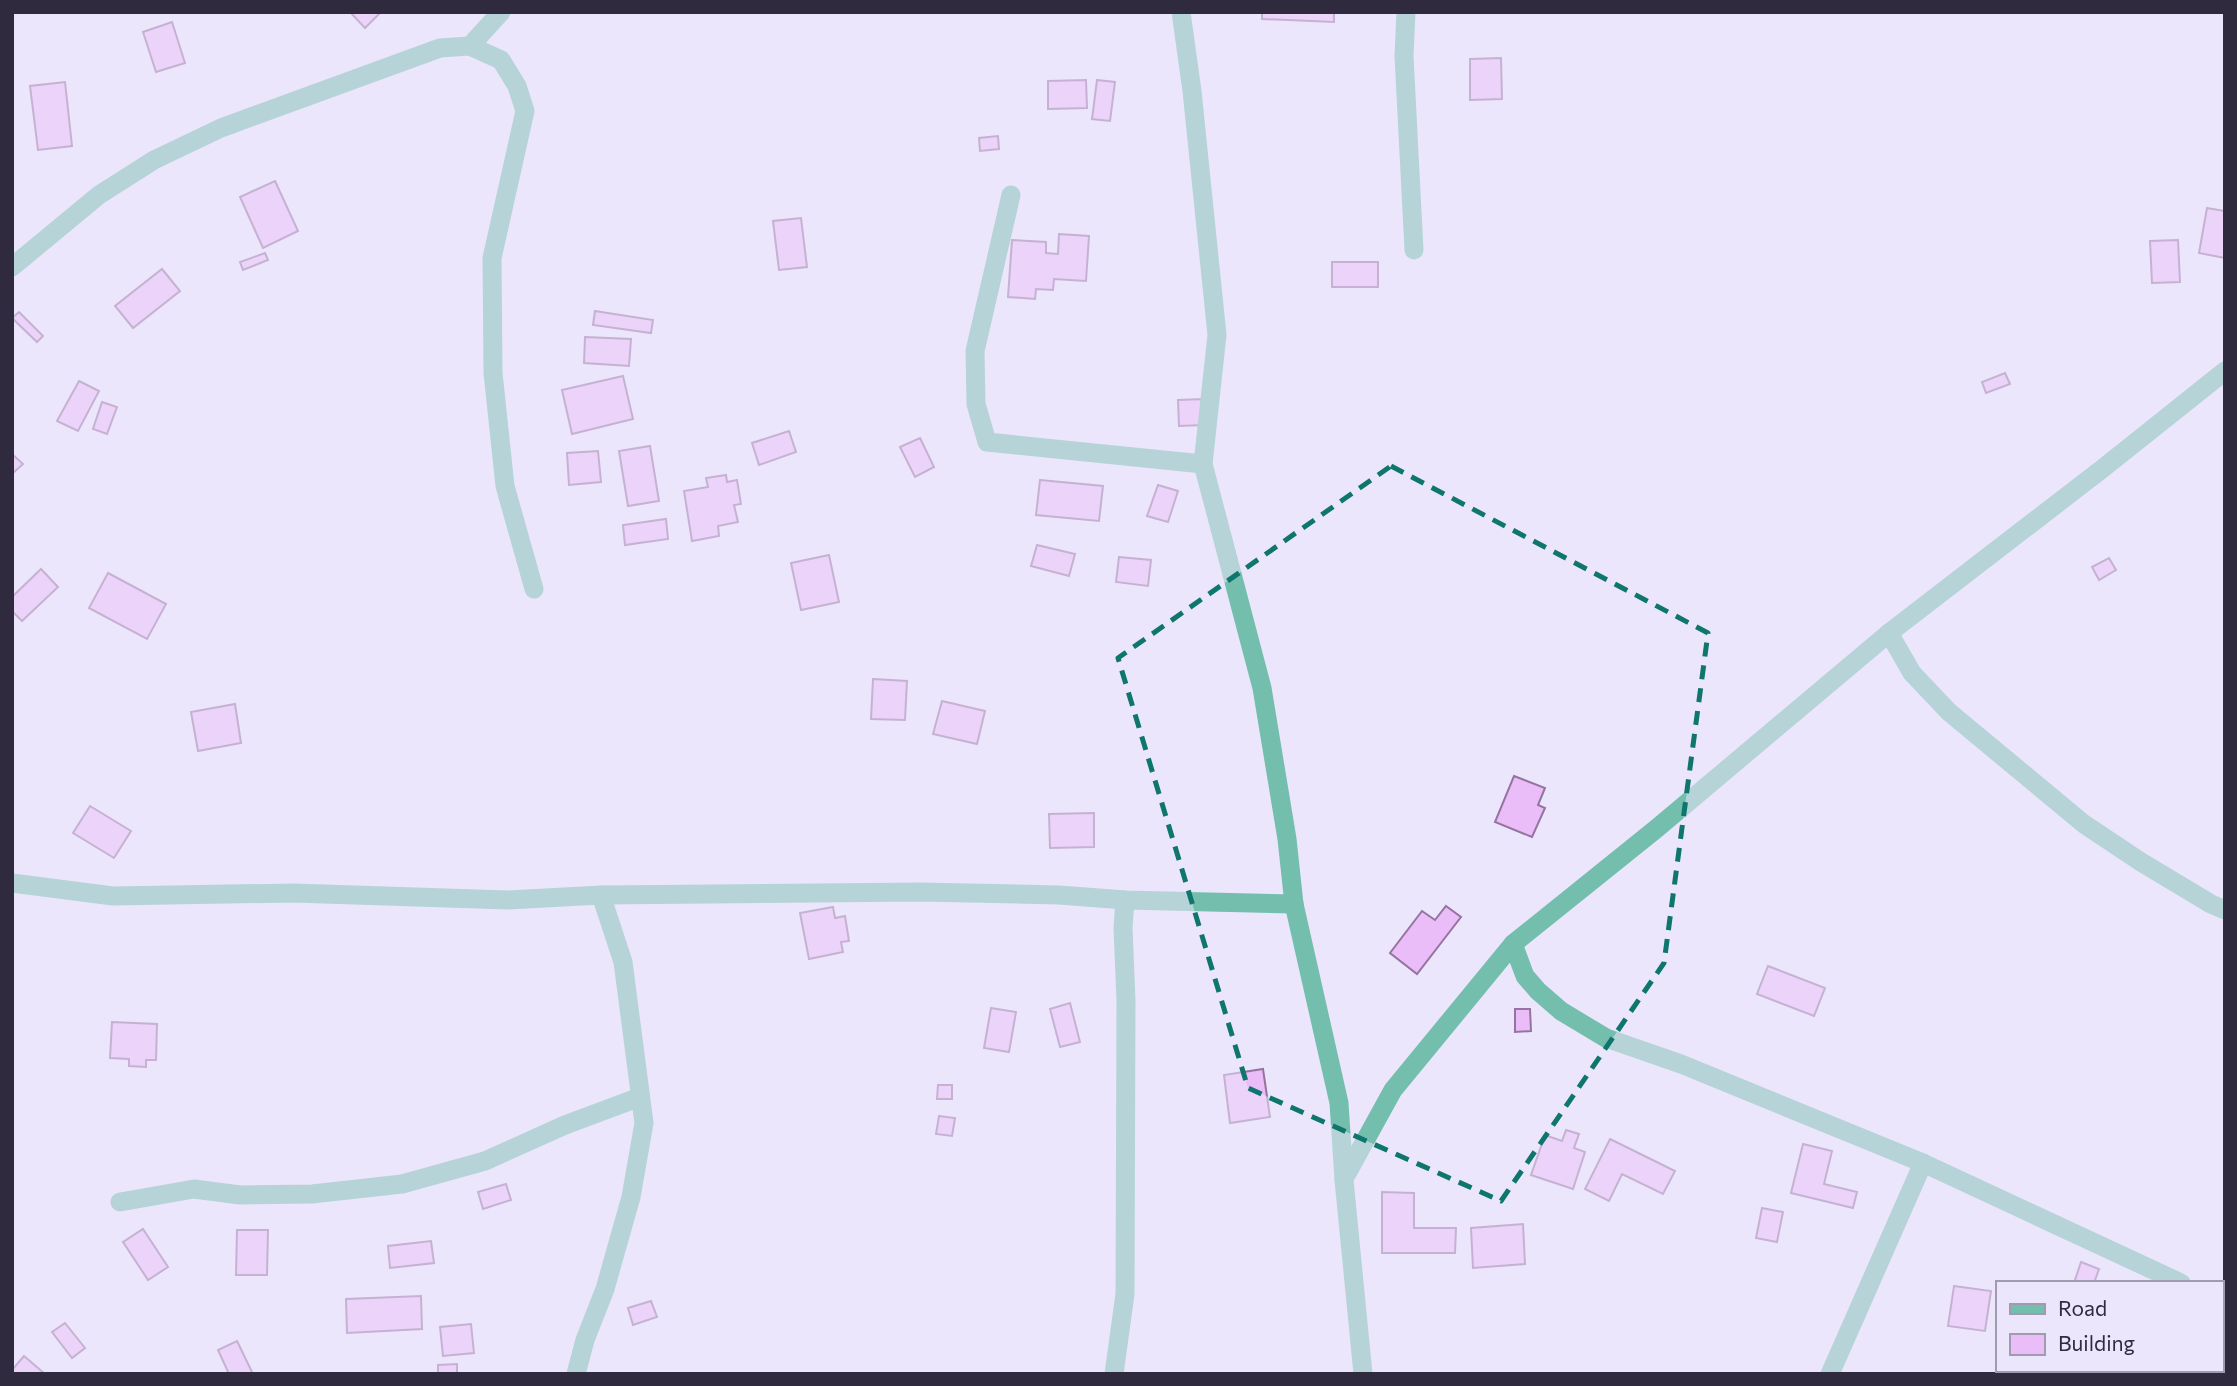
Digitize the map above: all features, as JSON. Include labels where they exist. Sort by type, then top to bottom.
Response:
[{"type":"street","points":[[471,46],[501,12]]},
{"type":"street","points":[[1181,12],[1192,91],[1217,335],[1203,464],[1262,688],[1287,839],[1294,905],[1339,1103],[1343,1180],[1363,1374]]},
{"type":"street","points":[[1406,12],[1404,56],[1414,250]]},
{"type":"street","points":[[12,267],[99,195],[154,160],[221,128],[440,48],[471,46],[501,60],[517,86],[525,111],[492,258],[493,373],[505,486],[534,589]]},
{"type":"street","points":[[1011,195],[975,351],[976,404],[987,442],[1203,464]]},
{"type":"street","points":[[1343,1180],[1394,1090],[1513,944],[1656,829],[1889,633],[2102,469],[2225,370]]},
{"type":"street","points":[[1889,633],[1912,673],[1949,712],[2084,824],[2164,876],[2225,910]]},
{"type":"street","points":[[12,883],[113,896],[293,893],[508,900],[601,895],[920,892],[1294,905]]},
{"type":"street","points":[[576,1374],[585,1340],[605,1289],[631,1197],[644,1123],[622,962],[601,895]]},
{"type":"street","points":[[1114,1374],[1125,1294],[1125,900]]},
{"type":"street","points":[[1513,944],[1525,976],[1538,991],[1561,1011],[1606,1038],[1681,1063],[1923,1163],[2176,1281]]},
{"type":"street","points":[[120,1202],[194,1189],[240,1195],[312,1194],[402,1184],[485,1161],[565,1125],[640,1097]]},
{"type":"street","points":[[1830,1374],[1923,1163]]},
{"type":"highlighted area","points":[[1391,466],[1708,633],[1664,963],[1501,1201],[1248,1088],[1118,658]]},
{"type":"building","points":[[350,12],[381,12],[365,28]]},
{"type":"building","points":[[1262,12],[1334,12],[1334,22],[1262,19]]},
{"type":"building","points":[[172,22],[185,63],[156,72],[143,32]]},
{"type":"building","points":[[1501,58],[1502,99],[1470,100],[1470,59]]},
{"type":"building","points":[[1086,80],[1087,108],[1048,109],[1048,81]]},
{"type":"building","points":[[1097,80],[1115,82],[1110,121],[1092,119]]},
{"type":"building","points":[[65,82],[72,146],[38,150],[30,86]]},
{"type":"building","points":[[998,136],[999,149],[980,151],[979,138]]},
{"type":"building","points":[[275,181],[298,231],[263,248],[240,197]]},
{"type":"building","points":[[2207,208],[2225,211],[2225,258],[2199,253]]},
{"type":"building","points":[[801,218],[807,267],[779,270],[773,221]]},
{"type":"building","points":[[1059,234],[1089,236],[1086,281],[1054,279],[1053,290],[1036,289],[1035,299],[1008,297],[1012,240],[1046,242],[1046,253],[1058,254]]},
{"type":"building","points":[[2178,240],[2180,282],[2152,283],[2150,241]]},
{"type":"building","points":[[265,253],[268,260],[243,270],[240,262]]},
{"type":"building","points":[[1332,262],[1378,262],[1378,287],[1332,287]]},
{"type":"building","points":[[162,269],[180,291],[133,328],[115,306]]},
{"type":"building","points":[[595,311],[653,320],[651,333],[593,325]]},
{"type":"building","points":[[19,312],[43,336],[37,342],[12,318]]},
{"type":"building","points":[[585,337],[631,339],[629,366],[584,363]]},
{"type":"building","points":[[2005,373],[2010,384],[1986,393],[1982,382]]},
{"type":"building","points":[[623,376],[633,419],[572,434],[562,390]]},
{"type":"building","points":[[79,381],[99,391],[78,431],[57,421]]},
{"type":"building","points":[[1204,399],[1204,425],[1179,426],[1178,400]]},
{"type":"building","points":[[102,402],[117,407],[107,434],[93,429]]},
{"type":"building","points":[[789,431],[796,452],[759,465],[752,443]]},
{"type":"building","points":[[920,438],[934,467],[915,477],[900,447]]},
{"type":"building","points":[[650,446],[659,501],[628,506],[619,451]]},
{"type":"building","points":[[598,451],[601,482],[569,485],[567,453]]},
{"type":"building","points":[[12,454],[23,464],[12,474]]},
{"type":"building","points":[[726,475],[727,482],[737,480],[741,504],[734,505],[738,522],[718,526],[719,536],[692,541],[684,491],[708,487],[706,478]]},
{"type":"building","points":[[1040,480],[1103,486],[1099,521],[1036,515]]},
{"type":"building","points":[[1158,485],[1178,491],[1168,522],[1147,516]]},
{"type":"building","points":[[666,519],[668,539],[625,545],[623,525]]},
{"type":"building","points":[[1037,545],[1075,554],[1069,576],[1031,566]]},
{"type":"building","points":[[829,555],[839,602],[801,610],[791,563]]},
{"type":"building","points":[[1119,557],[1151,560],[1148,586],[1116,582]]},
{"type":"building","points":[[2109,558],[2116,570],[2099,580],[2092,567]]},
{"type":"building","points":[[41,569],[58,587],[22,621],[12,611],[12,597]]},
{"type":"building","points":[[108,573],[166,604],[147,639],[89,608]]},
{"type":"building","points":[[873,679],[907,681],[905,720],[871,719]]},
{"type":"building","points":[[942,701],[985,711],[977,744],[933,734]]},
{"type":"building","points":[[235,704],[241,743],[198,751],[191,712]]},
{"type":"building","points":[[1514,776],[1545,788],[1538,805],[1545,808],[1532,837],[1495,822]]},
{"type":"building","points":[[90,806],[131,831],[114,858],[73,833]]},
{"type":"building","points":[[1094,813],[1094,847],[1050,848],[1049,814]]},
{"type":"building","points":[[1446,906],[1461,917],[1417,974],[1390,953],[1422,911],[1435,920]]},
{"type":"building","points":[[833,907],[835,918],[845,916],[849,941],[841,942],[843,952],[809,959],[800,913]]},
{"type":"building","points":[[1768,966],[1825,988],[1814,1016],[1757,994]]},
{"type":"building","points":[[1070,1003],[1080,1042],[1060,1047],[1050,1009]]},
{"type":"building","points":[[991,1008],[1016,1012],[1009,1052],[984,1048]]},
{"type":"building","points":[[1515,1009],[1530,1009],[1531,1031],[1515,1032]]},
{"type":"building","points":[[112,1022],[157,1024],[156,1060],[146,1060],[146,1067],[129,1066],[129,1059],[110,1058]]},
{"type":"building","points":[[1263,1069],[1270,1117],[1230,1123],[1224,1075]]},
{"type":"building","points":[[938,1085],[952,1085],[952,1099],[937,1099]]},
{"type":"building","points":[[939,1116],[955,1118],[952,1136],[936,1134]]},
{"type":"building","points":[[1566,1130],[1579,1134],[1574,1148],[1585,1152],[1573,1189],[1531,1175],[1545,1135],[1562,1141]]},
{"type":"building","points":[[1610,1139],[1675,1171],[1663,1194],[1622,1174],[1609,1201],[1585,1189]]},
{"type":"building","points":[[1803,1144],[1832,1151],[1824,1184],[1857,1192],[1853,1208],[1791,1193]]},
{"type":"building","points":[[506,1184],[511,1200],[483,1209],[478,1192]]},
{"type":"building","points":[[1382,1192],[1414,1193],[1414,1228],[1456,1228],[1455,1253],[1382,1253]]},
{"type":"building","points":[[1762,1208],[1783,1212],[1777,1242],[1756,1238]]},
{"type":"building","points":[[1523,1224],[1525,1264],[1473,1268],[1471,1228]]},
{"type":"building","points":[[143,1229],[168,1267],[148,1280],[123,1242]]},
{"type":"building","points":[[237,1230],[268,1230],[267,1275],[236,1275]]},
{"type":"building","points":[[431,1241],[434,1263],[390,1268],[388,1246]]},
{"type":"building","points":[[2081,1262],[2099,1269],[2095,1281],[2075,1281]]},
{"type":"building","points":[[1954,1286],[1991,1291],[1985,1331],[1948,1326]]},
{"type":"building","points":[[421,1296],[422,1329],[347,1333],[346,1299]]},
{"type":"building","points":[[651,1301],[657,1317],[633,1325],[628,1308]]},
{"type":"building","points":[[65,1323],[85,1348],[72,1358],[52,1332]]},
{"type":"building","points":[[471,1324],[474,1353],[443,1356],[440,1327]]},
{"type":"building","points":[[237,1341],[253,1374],[229,1374],[218,1350]]},
{"type":"building","points":[[24,1356],[45,1374],[12,1374],[12,1370]]},
{"type":"building","points":[[457,1364],[457,1374],[438,1374],[438,1365]]}]
